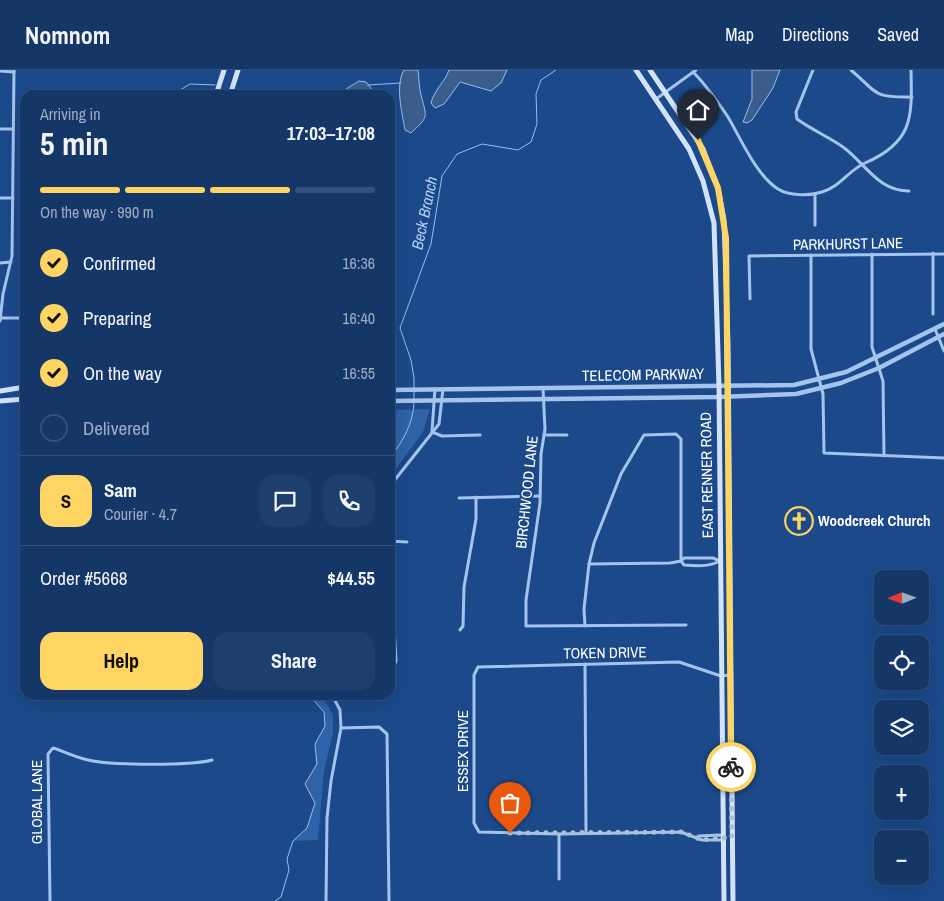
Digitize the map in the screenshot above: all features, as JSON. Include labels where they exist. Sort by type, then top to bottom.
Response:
[{"type":"main road","points":[[218,90],[224,70]]},
{"type":"main road","points":[[232,90],[238,70]]},
{"type":"main road","name":"EAST RENNER ROAD","points":[[636,70],[689,149],[703,181],[711,207],[715,237],[719,386],[724,901]]},
{"type":"main road","name":"EAST RENNER ROAD","points":[[650,70],[703,149],[722,203],[726,238],[733,901]]},
{"type":"main road","points":[[7,401],[3,390],[20,388]]},
{"type":"main road","points":[[0,402],[20,400]]},
{"type":"main road","points":[[720,561],[729,561]]},
{"type":"main road","points":[[723,837],[732,837]]},
{"type":"street","points":[[813,70],[796,115],[806,125],[841,146],[881,183],[896,190],[908,191]]},
{"type":"street","points":[[851,70],[876,93],[892,98],[912,98]]},
{"type":"street","points":[[656,99],[695,71],[727,116],[738,138],[773,185],[791,194],[814,194],[834,187],[862,164],[881,155],[905,132],[911,117],[911,70]]},
{"type":"street","points":[[0,71],[14,71],[11,262],[0,319],[20,318]]},
{"type":"street","points":[[0,129],[13,129]]},
{"type":"street","points":[[814,194],[815,224]]},
{"type":"street","points":[[0,198],[12,198]]},
{"type":"street","points":[[872,254],[871,332],[875,359],[883,381],[884,456]]},
{"type":"street","points":[[933,254],[933,314]]},
{"type":"street","name":"PARKHURST LANE","points":[[750,299],[749,256],[944,254]]},
{"type":"street","points":[[810,255],[812,350],[822,388],[824,453],[944,458]]},
{"type":"street","points":[[0,263],[11,262]]},
{"type":"street","name":"TELECOM PARKWAY","points":[[395,390],[794,385],[846,372],[944,324]]},
{"type":"street","points":[[935,329],[944,351]]},
{"type":"street","name":"TELECOM PARKWAY","points":[[395,401],[779,396],[822,388],[879,368],[944,334]]},
{"type":"street","name":"BIRCHWOOD LANE","points":[[543,388],[544,435],[541,454],[540,496],[526,600],[526,626],[585,626]]},
{"type":"street","points":[[432,432],[435,389]]},
{"type":"street","points":[[395,480],[440,420],[443,389]]},
{"type":"street","points":[[433,419],[440,420]]},
{"type":"street","points":[[432,432],[442,436],[480,435]]},
{"type":"street","points":[[681,562],[680,437],[676,434],[644,435],[640,438],[621,474],[600,525],[589,564],[584,609],[585,626],[686,625]]},
{"type":"street","points":[[544,435],[567,435]]},
{"type":"street","points":[[459,498],[540,496]]},
{"type":"street","points":[[460,630],[463,626],[464,587],[476,526],[476,497]]},
{"type":"street","points":[[395,541],[407,542]]},
{"type":"street","points":[[681,562],[684,558],[713,558],[720,561]]},
{"type":"street","points":[[589,564],[613,565],[681,562],[684,565],[693,566],[714,565],[720,561]]},
{"type":"street","points":[[395,635],[395,663]]},
{"type":"street","name":"TOKEN DRIVE","points":[[478,667],[680,662],[721,676],[730,675]]},
{"type":"street","points":[[585,664],[586,833]]},
{"type":"street","name":"ESSEX DRIVE","points":[[478,667],[474,675],[474,823],[482,833],[559,834]]},
{"type":"street","points":[[326,901],[327,818],[331,781],[341,728],[340,710],[335,700]]},
{"type":"street","points":[[341,728],[379,727],[387,734],[389,901]]},
{"type":"street","name":"GLOBAL LANE","points":[[50,901],[48,754],[50,750],[53,748],[93,761],[113,763],[172,763],[212,760]]},
{"type":"street","points":[[559,879],[559,834],[682,832],[697,836],[720,835],[723,837]]},
{"type":"shaded area","points":[[404,70],[418,70],[420,92],[425,113],[424,120],[411,133],[405,130],[400,99],[400,83]]},
{"type":"shaded area","points":[[449,70],[507,70],[501,83],[491,91],[460,82],[444,104],[435,108],[431,103],[432,98]]},
{"type":"shaded area","points":[[752,70],[780,70],[773,88],[752,120],[747,123],[743,122],[752,99]]},
{"type":"shaded area","points":[[359,81],[366,82],[372,90],[346,90]]},
{"type":"shaded area","points":[[430,409],[423,432],[395,470],[395,410]]},
{"type":"shaded area","points":[[313,700],[325,700],[333,715],[333,733],[324,771],[318,840],[293,841],[307,828],[315,803],[305,784],[316,764],[315,744],[325,726],[324,712]]},
{"type":"waterway","name":"Beck Branch","points":[[414,399],[414,378],[411,360],[400,328],[431,244],[442,176],[457,154],[482,144],[518,150],[531,142],[537,124],[536,94],[541,80],[556,70]]},
{"type":"waterway","points":[[368,85],[401,83]]},
{"type":"waterway","points":[[180,90],[190,84],[215,85]]},
{"type":"waterway","name":"Beck Branch","points":[[395,451],[412,418],[414,403]]},
{"type":"waterway","name":"Beck Branch","points":[[275,901],[281,897],[289,870],[287,859],[293,841],[307,828],[315,803],[305,784],[317,764],[315,744],[325,726],[324,712],[313,700]]},
{"type":"way so far","points":[[510,833],[682,832],[697,836],[702,840],[720,840],[723,837],[732,837],[731,767]]},
{"type":"place","name":"Woodcreek Church","points":[[799,521]]},
{"type":"route","points":[[698,140],[711,167],[718,188],[722,203],[726,238],[731,767]]}]
